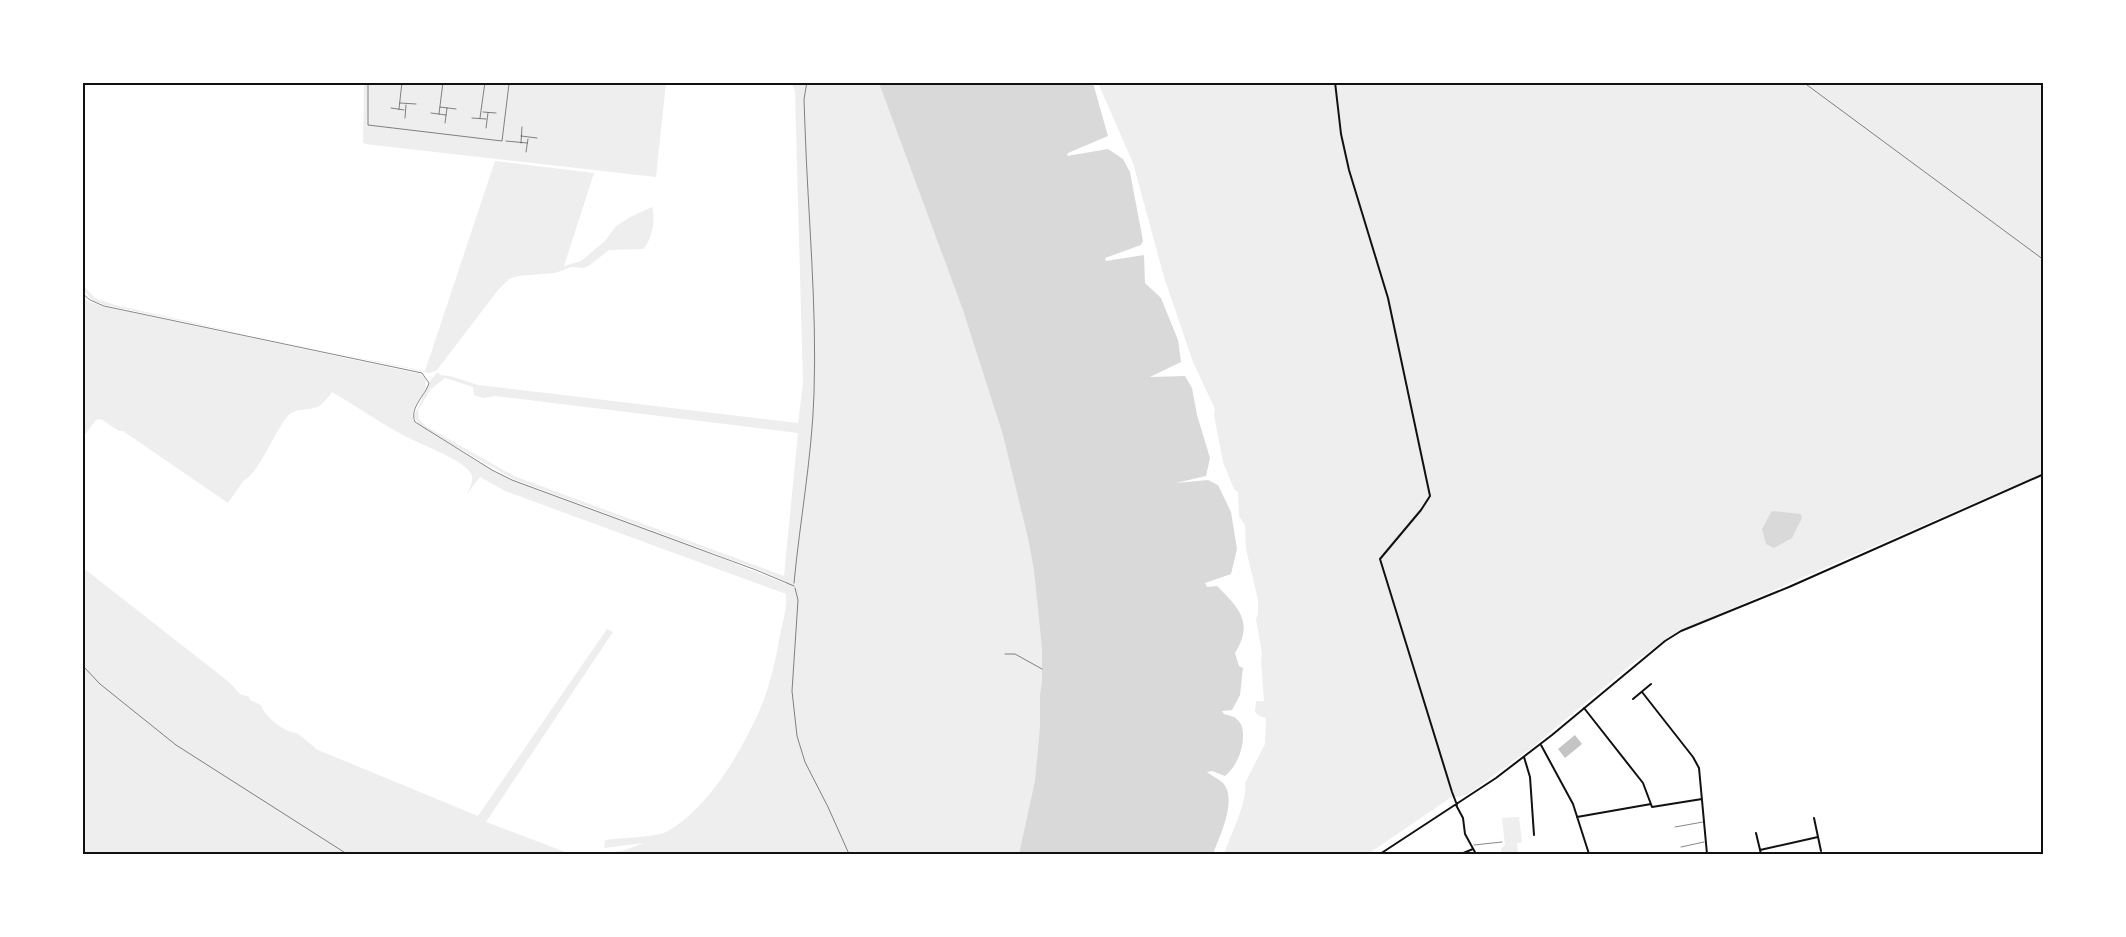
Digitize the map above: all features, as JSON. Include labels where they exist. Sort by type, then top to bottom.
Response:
[{"type":"street","points":[[1335,82],[1341,134],[1347,161],[1388,298],[1428,486],[1429,499],[1380,559],[1457,805],[1463,818],[1465,834],[1476,854]]},
{"type":"street","points":[[1380,854],[1457,805],[1524,757],[1665,641],[1681,631],[1798,583],[2044,474]]},
{"type":"street","points":[[1633,699],[1651,684]]},
{"type":"street","points":[[1642,692],[1693,756],[1699,768],[1707,854]]},
{"type":"street","points":[[1584,708],[1643,784],[1652,808],[1702,799]]},
{"type":"street","points":[[1541,744],[1573,804],[1589,854]]},
{"type":"street","points":[[1524,757],[1530,777],[1534,835]]},
{"type":"street","points":[[1577,816],[1651,804]]},
{"type":"street","points":[[1814,818],[1821,851]]},
{"type":"street","points":[[1756,833],[1761,854]]},
{"type":"street","points":[[1760,850],[1818,837]]},
{"type":"street","points":[[1461,854],[1472,848]]},
{"type":"lane","points":[[368,82],[368,125],[370,126],[502,141],[508,84],[495,82]]},
{"type":"lane","points":[[82,293],[93,302],[104,306],[422,373],[429,383],[414,410],[415,422],[492,470],[512,480],[756,570],[794,586]]},
{"type":"lane","points":[[1675,827],[1704,821]]},
{"type":"lane","points":[[1472,848],[1478,844],[1502,842]]},
{"type":"lane","points":[[1681,847],[1706,842]]},
{"type":"path","points":[[399,109],[402,82]]},
{"type":"path","points":[[439,114],[443,82]]},
{"type":"path","points":[[480,118],[484,82]]},
{"type":"path","points":[[807,82],[804,99],[804,128],[814,351],[814,393],[812,436],[794,586],[798,600],[792,691],[797,736],[805,762],[849,854]]},
{"type":"path","points":[[1803,82],[2044,260]]},
{"type":"path","points":[[400,102],[416,104]]},
{"type":"path","points":[[404,118],[406,103]]},
{"type":"path","points":[[440,107],[456,109]]},
{"type":"path","points":[[391,108],[406,110]]},
{"type":"path","points":[[445,123],[447,108]]},
{"type":"path","points":[[481,112],[496,114]]},
{"type":"path","points":[[486,128],[488,112]]},
{"type":"path","points":[[431,113],[446,114]]},
{"type":"path","points":[[472,118],[487,119]]},
{"type":"path","points":[[520,142],[522,127]]},
{"type":"path","points":[[521,136],[537,138]]},
{"type":"path","points":[[526,152],[528,137]]},
{"type":"path","points":[[502,141],[527,143]]},
{"type":"path","points":[[1005,654],[1015,654],[1042,669]]},
{"type":"path","points":[[82,666],[105,688],[176,744],[347,854]]},
{"type":"shaded area","points":[[364,83],[666,83],[656,177],[365,144],[363,142]]},
{"type":"shaded area","points":[[787,83],[973,83],[1111,854],[596,854],[622,851],[644,843],[604,848],[605,840],[666,832],[682,822],[697,808],[724,775],[746,738],[766,694],[783,620],[786,594],[505,491],[480,477],[467,494],[472,483],[472,477],[470,472],[459,462],[399,433],[332,392],[319,406],[294,411],[287,417],[255,470],[244,480],[228,503],[123,431],[119,431],[101,419],[96,420],[83,437],[83,294],[87,301],[106,307],[421,374],[425,378],[426,384],[425,390],[413,411],[415,423],[492,470],[512,480],[684,543],[786,584],[786,582],[757,569],[513,479],[425,429],[418,424],[414,416],[431,379],[438,372],[440,375],[450,376],[478,385],[798,423],[803,384],[795,91],[793,86]],"holes":[[[445,378],[473,387],[474,395],[483,398],[495,396],[798,433],[784,576],[514,476],[427,427],[419,419],[418,410],[431,389]]]},
{"type":"shaded area","points":[[879,83],[1093,83],[1108,136],[1068,153],[1067,156],[1108,149],[1123,159],[1130,172],[1143,241],[1141,245],[1105,258],[1106,261],[1144,255],[1145,283],[1161,298],[1178,340],[1181,362],[1150,377],[1185,376],[1192,388],[1197,415],[1210,458],[1206,476],[1176,483],[1208,480],[1218,485],[1231,512],[1237,549],[1231,574],[1205,583],[1207,587],[1217,586],[1232,601],[1241,616],[1243,624],[1241,642],[1235,653],[1239,666],[1243,668],[1240,695],[1232,710],[1222,711],[1224,714],[1234,717],[1241,724],[1243,733],[1242,747],[1234,766],[1225,776],[1212,771],[1207,772],[1223,783],[1229,799],[1226,819],[1213,854],[1019,854],[1035,781],[1040,727],[1042,648],[1034,570],[1003,435],[963,310]]},
{"type":"shaded area","points":[[1098,83],[2043,83],[2043,473],[1673,634],[1633,663],[1535,745],[1467,795],[1450,798],[1368,854],[1224,854],[1244,799],[1245,783],[1265,744],[1266,718],[1259,716],[1255,712],[1256,701],[1264,701],[1262,653],[1256,619],[1258,600],[1246,549],[1245,525],[1239,516],[1238,492],[1234,489],[1223,462],[1214,415],[1215,409],[1193,362],[1164,277],[1133,163]]},
{"type":"shaded area","points":[[495,161],[594,173],[564,266],[581,261],[605,241],[616,226],[652,207],[654,217],[652,229],[649,240],[643,249],[609,250],[584,268],[572,267],[555,273],[518,276],[509,279],[498,290],[437,370],[430,373],[322,350],[425,371]]},
{"type":"shaded area","points":[[83,285],[95,298],[115,305],[269,339],[105,305],[93,301],[83,290]]},
{"type":"shaded area","points":[[269,339],[322,350],[290,344]]},
{"type":"shaded area","points":[[1771,512],[1801,514],[1802,518],[1792,538],[1774,548],[1766,544],[1762,529]]},
{"type":"shaded area","points":[[82,567],[229,682],[240,694],[249,697],[250,700],[261,705],[266,714],[281,727],[297,733],[318,750],[478,816],[607,629],[613,632],[486,822],[568,853],[579,854],[83,854]]},
{"type":"shaded area","points":[[1519,817],[1522,842],[1517,843],[1518,854],[1501,854],[1501,849],[1505,845],[1502,818]]},
{"type":"building","points":[[1575,735],[1582,744],[1565,758],[1558,749]]}]
